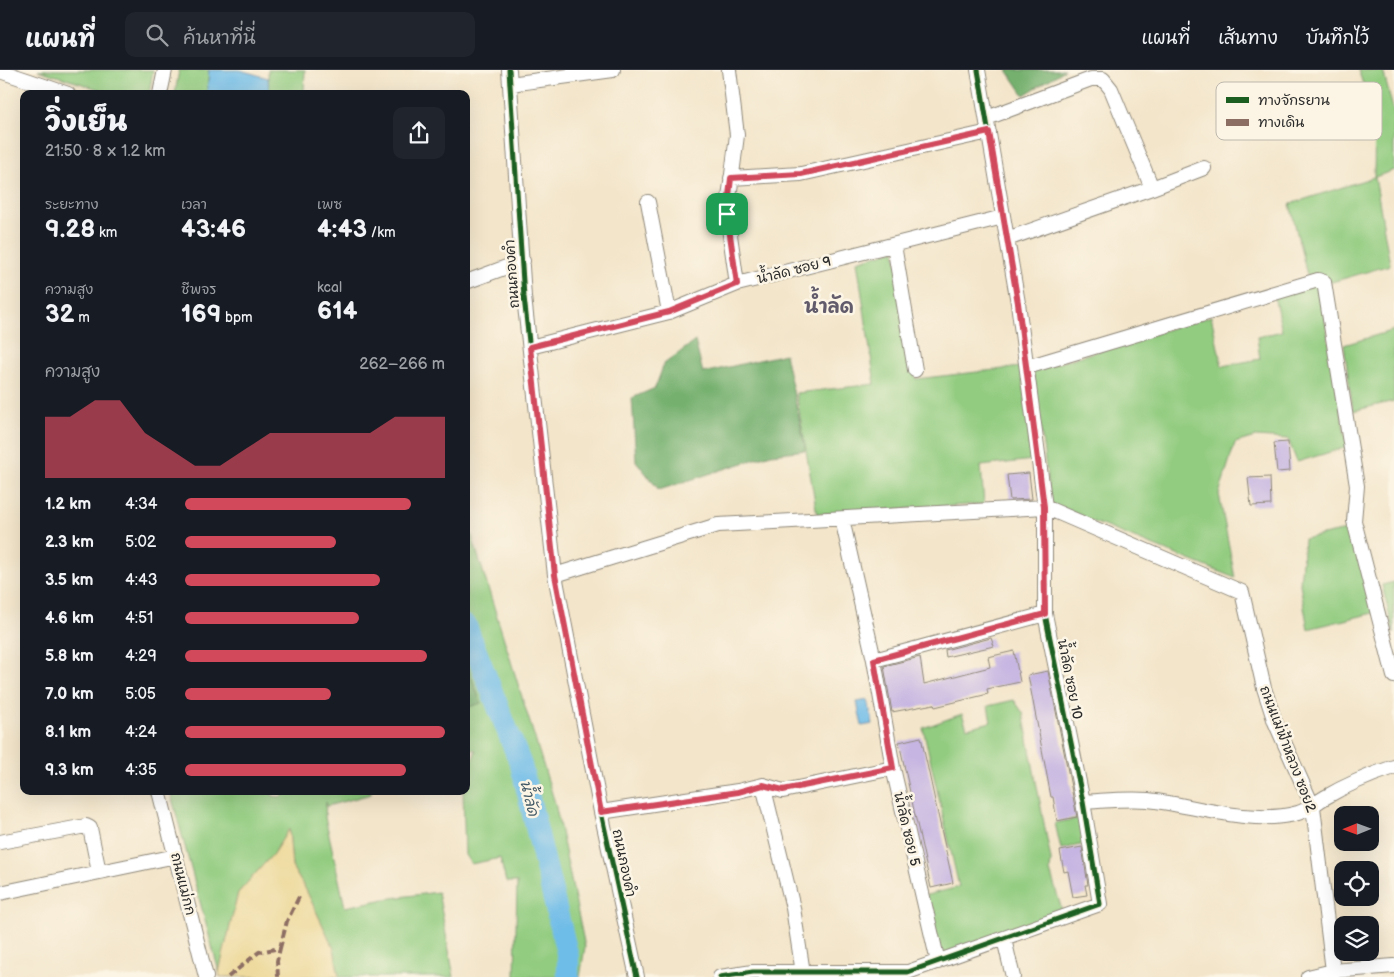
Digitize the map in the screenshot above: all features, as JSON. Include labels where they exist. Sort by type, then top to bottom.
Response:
[{"type":"street","points":[[161,90],[165,70]]},
{"type":"street","points":[[510,77],[613,70]]},
{"type":"street","points":[[729,70],[737,135],[727,214],[737,284]]},
{"type":"street","name":"น้ำลัด ซอย 10","points":[[720,977],[753,972],[908,972],[1100,904],[1083,802],[1045,614],[1044,507],[1027,368],[1004,218],[978,70]]},
{"type":"street","points":[[0,71],[56,90]]},
{"type":"street","name":"ถนนกองคำ","points":[[510,77],[530,347],[555,575],[601,812],[637,977]]},
{"type":"street","points":[[987,118],[1091,79],[1103,79],[1111,89],[1152,188]]},
{"type":"street","points":[[731,178],[801,174],[989,132]]},
{"type":"street","points":[[1007,239],[1204,168]]},
{"type":"street","points":[[648,202],[669,312]]},
{"type":"street","name":"น้ำลัด ซอย 9","points":[[530,347],[669,312],[737,284],[1004,218]]},
{"type":"street","points":[[894,245],[915,370]]},
{"type":"street","points":[[470,281],[523,261]]},
{"type":"street","points":[[1027,368],[1272,292],[1318,280],[1324,282],[1357,486],[1354,521],[1394,676]]},
{"type":"street","points":[[555,575],[718,525],[1044,507]]},
{"type":"street","name":"ถนนแม่ฟ้าหลวง ซอย2","points":[[1044,507],[1242,592],[1264,688],[1275,722],[1313,807],[1333,972]]},
{"type":"street","name":"น้ำลัด ซอย 5","points":[[842,519],[874,660],[893,768],[938,962]]},
{"type":"street","points":[[874,660],[1045,614]]},
{"type":"street","points":[[1083,802],[1148,800],[1241,815],[1281,815],[1298,813],[1313,807],[1322,799],[1346,787],[1394,767]]},
{"type":"street","points":[[601,812],[738,792],[763,785],[783,790],[893,768]]},
{"type":"street","points":[[763,785],[793,908],[804,973]]},
{"type":"street","name":"ถนนแม่กก","points":[[160,795],[206,977]]},
{"type":"street","points":[[0,842],[86,826],[90,828],[99,872]]},
{"type":"street","points":[[0,894],[176,856]]},
{"type":"street","points":[[1004,939],[1013,977]]},
{"type":"street","points":[[1308,977],[1333,972],[1394,966]]},
{"type":"green space","points":[[38,70],[153,70],[150,90],[101,90]]},
{"type":"green space","points":[[179,70],[209,70],[207,90],[176,90]]},
{"type":"green space","points":[[268,70],[305,70],[304,90],[269,90]]},
{"type":"green space","points":[[1007,70],[1065,70],[1024,95]]},
{"type":"green space","points":[[1358,70],[1383,70],[1394,113],[1394,170],[1375,177],[1390,265],[1332,282],[1307,275],[1290,204],[1374,177],[1375,140],[1382,140],[1382,82],[1362,82]]},
{"type":"green space","points":[[895,250],[916,379],[1021,367],[1033,460],[981,466],[984,504],[817,514],[796,393],[875,384],[857,261]]},
{"type":"green space","points":[[1319,283],[1347,447],[1297,462],[1288,439],[1255,437],[1235,443],[1219,494],[1235,578],[1051,505],[1033,371],[1211,316],[1222,366],[1260,359],[1257,337],[1282,331],[1274,296]]},
{"type":"green space","points":[[1394,330],[1394,401],[1353,411],[1344,345]]},
{"type":"green space","points":[[695,341],[703,373],[785,354],[806,450],[771,454],[659,490],[636,461],[632,398],[655,388],[664,364]]},
{"type":"green space","points":[[1356,528],[1377,612],[1308,629],[1300,584],[1304,539]]},
{"type":"green space","points":[[470,530],[555,803],[585,947],[580,977],[515,977],[517,882],[506,882],[500,858],[471,864],[465,855],[463,795],[470,795],[470,767],[476,750],[470,749],[470,707],[481,703],[470,674]]},
{"type":"green space","points":[[1394,582],[1394,634],[1382,585]]},
{"type":"green space","points":[[470,674],[481,703],[470,707]]},
{"type":"green space","points":[[1014,700],[1023,713],[1051,860],[1050,871],[1064,917],[938,962],[923,896],[959,887],[923,728],[962,714],[967,728],[991,722],[988,706]]},
{"type":"green space","points":[[171,795],[272,795],[281,797],[284,795],[367,795],[327,806],[326,802],[325,817],[345,907],[385,899],[438,892],[454,977],[339,977],[334,949],[306,890],[292,867],[289,830],[273,854],[238,893],[219,972]]},
{"type":"green space","points":[[1080,818],[1085,844],[1061,849],[1055,823]]},
{"type":"sand","points":[[289,829],[292,867],[306,890],[334,949],[339,977],[220,977],[219,972],[238,893],[273,854]]},
{"type":"water","points":[[209,70],[240,70],[268,78],[269,90],[207,90]]},
{"type":"water","points":[[868,700],[873,724],[862,726],[857,702]]},
{"type":"building","points":[[1288,442],[1290,471],[1277,472],[1274,443]]},
{"type":"building","points":[[1029,473],[1032,499],[1010,500],[1007,475]]},
{"type":"building","points":[[1270,477],[1271,505],[1251,506],[1248,478]]},
{"type":"building","points":[[991,638],[994,646],[946,657],[945,650]]},
{"type":"building","points":[[1014,651],[1020,682],[987,689],[988,694],[935,707],[934,704],[892,712],[884,666],[920,657],[924,684],[990,667],[988,657]]},
{"type":"building","points":[[1048,671],[1077,817],[1057,821],[1028,675]]},
{"type":"building","points":[[921,737],[953,883],[931,888],[899,742]]},
{"type":"building","points":[[1082,847],[1088,885],[1085,885],[1087,895],[1073,897],[1068,871],[1064,872],[1060,851]]},
{"type":"waterway","name":"น้ำลัด","points":[[470,636],[521,765],[568,957],[568,977]]},
{"type":"marked path","points":[[228,977],[259,952],[280,948],[287,921],[300,895]]},
{"type":"marked path","points":[[278,977],[277,961],[280,948]]},
{"type":"cycle path","points":[[509,70],[524,297],[555,575],[601,812],[637,977]]},
{"type":"cycle path","points":[[720,977],[753,972],[908,972],[1100,904],[1083,802],[1045,614],[1045,507],[1018,303],[978,70]]},
{"type":"district","name":"น้ำลัด","points":[[829,307]]},
{"type":"route","points":[[989,132],[1018,303],[1044,507],[1045,614],[874,660],[893,768],[783,790],[763,785],[738,792],[601,812],[555,575],[530,347],[669,312],[737,284],[727,214],[731,178],[801,174],[989,132]]}]
